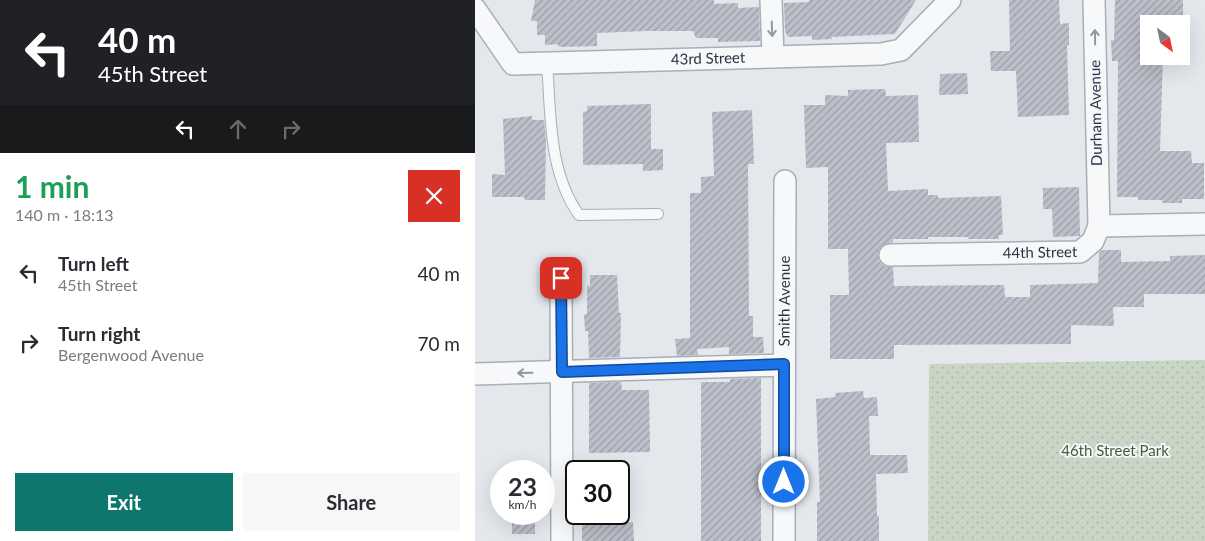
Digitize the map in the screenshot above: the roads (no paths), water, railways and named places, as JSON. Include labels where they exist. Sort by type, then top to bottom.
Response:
[{"type":"street","points":[[771,0],[773,57]]},
{"type":"street","name":"43rd Street","points":[[475,9],[513,64],[881,54],[901,50],[950,0]]},
{"type":"street","name":"Durham Avenue","points":[[1094,0],[1099,226]]},
{"type":"street","name":"Smith Avenue","points":[[784,541],[785,181]]},
{"type":"street","points":[[1099,226],[1205,224]]},
{"type":"street","name":"44th Street","points":[[890,255],[1080,252],[1093,241],[1099,226]]},
{"type":"street","points":[[561,278],[562,541]]},
{"type":"street","points":[[475,374],[784,364]]},
{"type":"lane","points":[[547,63],[554,154],[566,193],[579,216],[659,214]]},
{"type":"park label","name":"46th Street Park","points":[[1115,451]]}]
